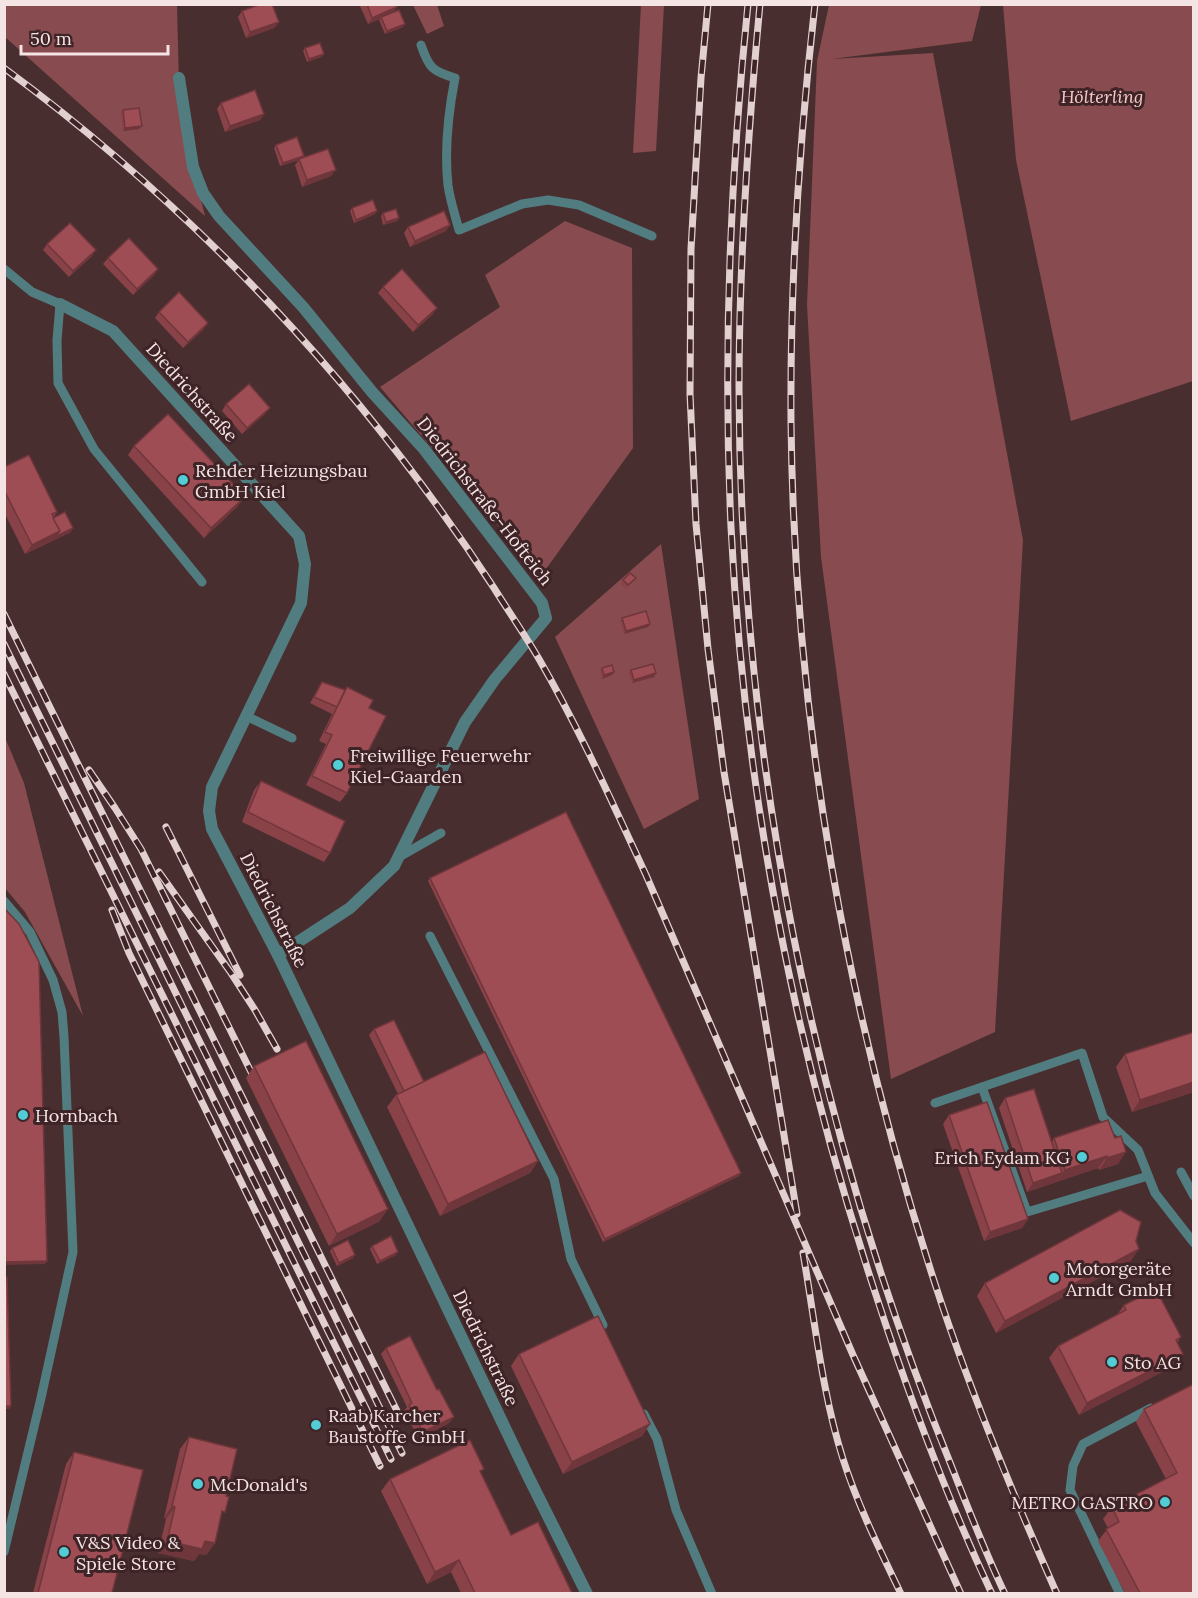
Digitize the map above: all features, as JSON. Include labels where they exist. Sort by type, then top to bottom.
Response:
[{"type":"street","name":"Diedrichstraße-Hofteich","points":[[179,78],[193,167],[203,193],[219,216],[303,307],[372,392],[424,449],[542,603],[546,618],[495,679],[465,722],[394,866],[350,908],[278,955]]},
{"type":"street","name":"Diedrichstraße","points":[[60,304],[113,332],[299,536],[305,564],[301,603],[212,787],[209,811],[212,829],[278,955],[586,1593]]},
{"type":"lane","points":[[421,45],[428,64],[440,73],[455,78],[448,113],[446,146],[448,187],[459,230],[522,204],[548,200],[579,205],[652,236]]},
{"type":"lane","points":[[4,269],[32,292],[60,304],[57,340],[58,383],[94,449],[202,582]]},
{"type":"lane","points":[[246,716],[292,738]]},
{"type":"lane","points":[[399,857],[441,833]]},
{"type":"lane","points":[[4,902],[30,932],[54,980],[62,1012],[73,1252],[4,1552]]},
{"type":"lane","points":[[430,936],[554,1179],[571,1259],[606,1333]]},
{"type":"lane","points":[[935,1103],[1082,1053],[1103,1117],[1138,1150],[1155,1193],[1194,1243]]},
{"type":"lane","points":[[982,1087],[1027,1212],[1148,1176]]},
{"type":"lane","points":[[1182,1172],[1194,1196]]},
{"type":"lane","points":[[1120,1593],[1070,1490],[1073,1466],[1083,1444],[1163,1401]]},
{"type":"lane","points":[[642,1408],[657,1439],[676,1510],[712,1593]]},
{"type":"green space","points":[[5,5],[177,5],[179,86],[193,167],[205,216],[5,37]]},
{"type":"green space","points":[[413,5],[437,5],[444,26],[427,34]]},
{"type":"green space","points":[[641,5],[664,5],[656,151],[633,153]]},
{"type":"green space","points":[[829,5],[981,5],[972,41],[832,59],[933,53],[1023,540],[995,1032],[891,1079],[821,557],[807,305],[817,61]]},
{"type":"green space","name":"Hölterling","points":[[1003,5],[1193,5],[1193,381],[1071,421],[1016,160]]},
{"type":"green space","points":[[565,221],[632,248],[633,448],[541,576],[380,387],[500,307],[485,275]]},
{"type":"green space","points":[[661,544],[699,799],[644,829],[555,637]]},
{"type":"green space","points":[[4,735],[24,783],[83,1016],[25,912],[5,888]]},
{"type":"building","points":[[261,4],[272,4],[279,22],[250,32],[242,11]]},
{"type":"building","points":[[367,4],[396,4],[397,7],[372,18]]},
{"type":"building","points":[[399,10],[405,24],[387,31],[381,17]]},
{"type":"building","points":[[320,43],[324,54],[309,59],[305,48]]},
{"type":"building","points":[[255,90],[264,114],[230,126],[221,103]]},
{"type":"building","points":[[139,108],[142,126],[125,128],[123,110]]},
{"type":"building","points":[[297,137],[304,156],[283,163],[276,145]]},
{"type":"building","points":[[328,149],[336,170],[307,180],[299,159]]},
{"type":"building","points":[[373,200],[377,211],[356,220],[352,208]]},
{"type":"building","points":[[396,209],[399,218],[386,222],[383,213]]},
{"type":"building","points":[[444,211],[450,225],[415,241],[408,227]]},
{"type":"building","points":[[70,223],[96,250],[73,271],[47,244]]},
{"type":"building","points":[[129,238],[158,269],[137,289],[108,258]]},
{"type":"building","points":[[402,269],[437,308],[418,325],[383,287]]},
{"type":"building","points":[[179,292],[208,323],[188,342],[159,312]]},
{"type":"building","points":[[249,384],[270,408],[247,428],[226,404]]},
{"type":"building","name":"Rehder Heizungsbau GmbH Kiel","points":[[168,414],[245,497],[211,528],[134,446]]},
{"type":"building","points":[[29,455],[57,512],[52,514],[60,531],[32,545],[4,490],[4,467]]},
{"type":"building","points":[[65,512],[73,528],[55,537],[60,531],[53,518]]},
{"type":"building","points":[[630,573],[636,578],[628,585],[623,580]]},
{"type":"building","points":[[646,611],[650,624],[626,631],[622,618]]},
{"type":"building","points":[[653,664],[656,673],[634,680],[631,670]]},
{"type":"building","points":[[612,665],[614,672],[604,675],[602,668]]},
{"type":"building","points":[[322,682],[345,690],[337,707],[314,697]]},
{"type":"building","name":"Freiwillige Feuerwehr Kiel-Gaarden","points":[[347,687],[373,700],[369,708],[386,716],[347,793],[312,776],[332,735],[325,732]]},
{"type":"building","points":[[261,781],[345,821],[330,853],[248,812]]},
{"type":"building","points":[[566,812],[741,1173],[605,1239],[430,878]]},
{"type":"building","name":"Hornbach","points":[[4,908],[19,924],[39,962],[47,1261],[4,1262]]},
{"type":"building","points":[[394,1020],[424,1082],[404,1091],[374,1029]]},
{"type":"building","points":[[1194,1032],[1194,1082],[1140,1100],[1125,1054]]},
{"type":"building","points":[[306,1041],[388,1209],[337,1234],[254,1066]]},
{"type":"building","points":[[485,1052],[538,1161],[448,1204],[396,1095]]},
{"type":"building","points":[[1034,1089],[1062,1173],[1033,1183],[1005,1098]]},
{"type":"building","points":[[987,1102],[1028,1219],[990,1232],[949,1115]]},
{"type":"building","points":[[1108,1120],[1115,1138],[1121,1136],[1126,1152],[1065,1170],[1054,1138]]},
{"type":"building","name":"Motorgeräte Arndt GmbH","points":[[1120,1210],[1141,1222],[1136,1241],[1139,1249],[1005,1321],[985,1283]]},
{"type":"building","points":[[391,1236],[398,1252],[380,1261],[372,1246]]},
{"type":"building","points":[[348,1240],[355,1255],[339,1263],[332,1248]]},
{"type":"building","points":[[4,1277],[7,1277],[11,1406],[4,1406]]},
{"type":"building","name":"Sto AG","points":[[1156,1289],[1181,1337],[1176,1340],[1183,1354],[1087,1403],[1058,1346],[1126,1310],[1124,1305]]},
{"type":"building","points":[[598,1316],[650,1424],[572,1462],[519,1354]]},
{"type":"building","points":[[410,1336],[437,1390],[439,1389],[454,1417],[423,1432],[409,1405],[412,1403],[386,1348]]},
{"type":"building","name":"METRO GASTRO","points":[[1194,1384],[1194,1593],[1140,1593],[1106,1529],[1119,1522],[1112,1507],[1177,1473],[1144,1409]]},
{"type":"building","name":"McDonald's","points":[[189,1437],[237,1449],[226,1496],[229,1497],[225,1512],[222,1511],[215,1543],[205,1541],[202,1549],[167,1541],[175,1507],[172,1506]]},
{"type":"building","points":[[470,1440],[484,1469],[480,1471],[511,1535],[538,1522],[572,1593],[475,1593],[459,1560],[435,1572],[390,1479]]},
{"type":"building","points":[[74,1452],[143,1470],[112,1593],[38,1593]]},
{"type":"railway","points":[[708,4],[701,78],[691,249],[690,394],[696,524],[708,649],[724,772],[797,1214]]},
{"type":"railway","points":[[748,4],[737,135],[730,266],[729,462],[738,624],[747,721],[761,817],[777,913],[797,1008],[819,1103],[845,1196],[914,1404],[943,1481],[992,1594]]},
{"type":"railway","points":[[760,4],[745,196],[739,388],[743,526],[753,664],[770,801],[794,937],[824,1072],[860,1205],[902,1336],[964,1497],[1005,1594]]},
{"type":"railway","points":[[815,4],[804,108],[797,213],[792,317],[791,421],[794,533],[802,646],[815,757],[832,869],[853,979],[908,1197],[968,1378],[1057,1594]]},
{"type":"railway","points":[[4,68],[144,181],[272,306],[389,442],[443,514],[528,641],[581,738],[646,875],[853,1355],[961,1594]]},
{"type":"railway","points":[[4,614],[399,1415]]},
{"type":"railway","points":[[4,644],[402,1453]]},
{"type":"railway","points":[[4,674],[391,1459]]},
{"type":"railway","points":[[89,770],[141,849],[252,1074]]},
{"type":"railway","points":[[166,827],[240,975]]},
{"type":"railway","points":[[159,872],[231,973],[277,1049]]},
{"type":"railway","points":[[112,910],[129,953],[380,1466]]},
{"type":"railway","points":[[803,1253],[824,1383],[843,1459],[855,1494],[901,1594]]},
{"type":"place","name":"Rehder Heizungsbau GmbH Kiel","points":[[183,480]]},
{"type":"place","name":"Freiwillige Feuerwehr Kiel-Gaarden","points":[[338,765]]},
{"type":"place","name":"Hornbach","points":[[23,1115]]},
{"type":"place","name":"Erich Eydam KG","points":[[1082,1157]]},
{"type":"place","name":"Motorgeräte Arndt GmbH","points":[[1054,1278]]},
{"type":"place","name":"Sto AG","points":[[1112,1362]]},
{"type":"place","name":"Raab Karcher Baustoffe GmbH","points":[[316,1425]]},
{"type":"place","name":"McDonald's","points":[[198,1484]]},
{"type":"place","name":"METRO GASTRO","points":[[1165,1502]]},
{"type":"place","name":"V&S Video & Spiele Store","points":[[64,1552]]}]
